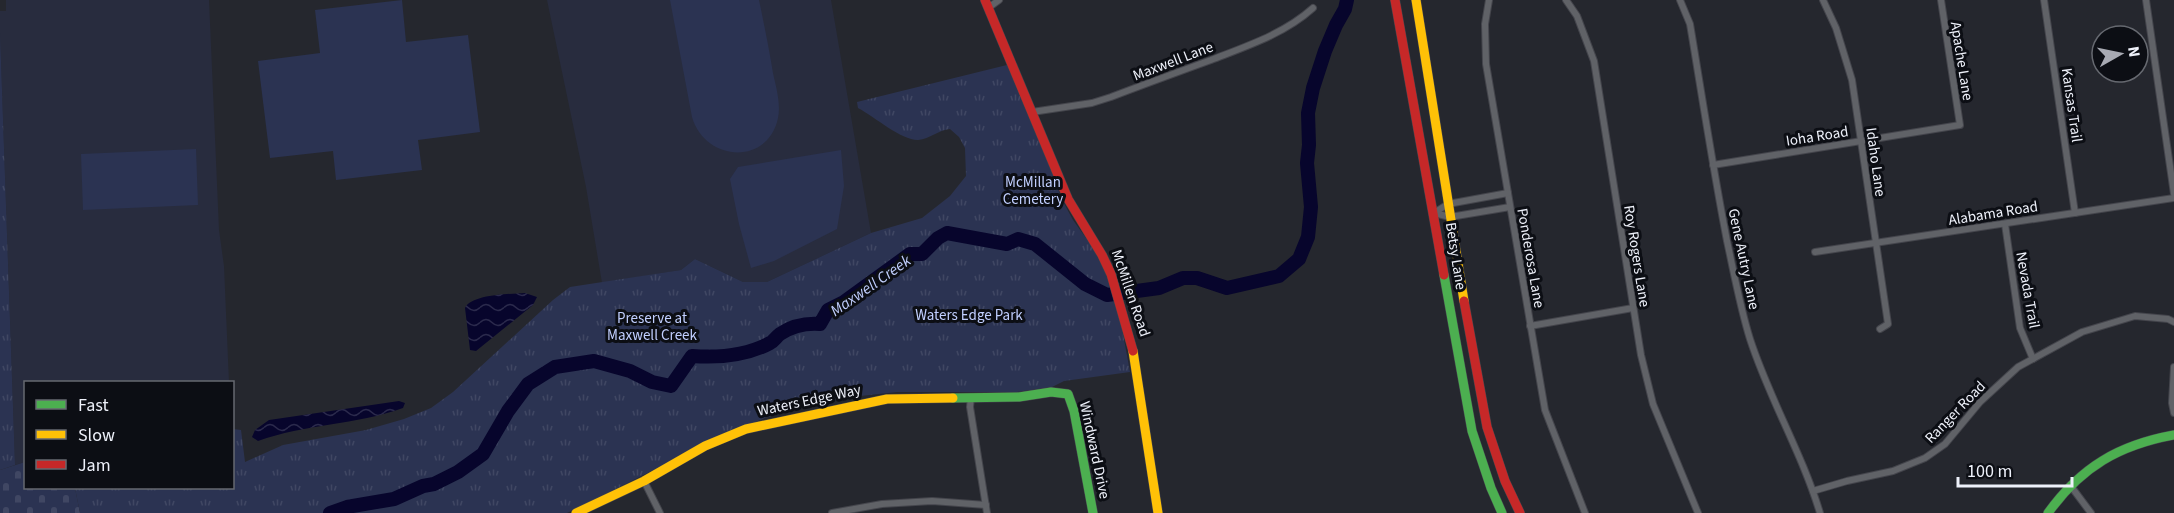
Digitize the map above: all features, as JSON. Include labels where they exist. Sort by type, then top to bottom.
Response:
[{"type":"street","points":[[986,4],[999,0]]},
{"type":"street","name":"Betsy Lane","points":[[1395,0],[1472,431],[1502,513]]},
{"type":"street","name":"Ponderosa Lane","points":[[1489,0],[1485,24],[1486,64],[1545,410],[1585,513]]},
{"type":"street","name":"Roy Rogers Lane","points":[[1566,0],[1577,16],[1594,61],[1641,355],[1653,404],[1698,513]]},
{"type":"street","name":"Gene Autry Lane","points":[[1680,0],[1690,24],[1713,165],[1733,270],[1750,339],[1820,513]]},
{"type":"street","name":"Idaho Lane","points":[[1823,0],[1836,28],[1852,80],[1888,324],[1880,329]]},
{"type":"street","name":"Apache Lane","points":[[1941,0],[1960,125]]},
{"type":"street","name":"Kansas Trail","points":[[2044,0],[2075,213]]},
{"type":"street","points":[[2146,0],[2174,196]]},
{"type":"street","name":"Betsy Lane","points":[[1417,3],[1472,350],[1488,428],[1505,481],[1520,513]]},
{"type":"street","name":"McMillen Road","points":[[986,4],[1068,200],[1100,248],[1111,274],[1132,342],[1158,513]]},
{"type":"street","name":"Maxwell Lane","points":[[1032,112],[1092,103],[1155,81],[1283,30],[1313,8]]},
{"type":"street","name":"Ioha Road","points":[[1713,165],[1960,125]]},
{"type":"street","points":[[1434,213],[1448,204],[1508,193]]},
{"type":"street","name":"Alabama Road","points":[[1815,252],[2174,196]]},
{"type":"street","points":[[1434,213],[1450,217],[1510,207]]},
{"type":"street","name":"Nevada Trail","points":[[2005,224],[2020,327],[2033,359]]},
{"type":"street","points":[[1530,326],[1633,308]]},
{"type":"street","name":"Ranger Road","points":[[1813,491],[1893,471],[1925,458],[1945,444],[1980,402],[2018,367],[2082,332],[2135,316],[2168,319],[2174,322]]},
{"type":"street","points":[[2174,367],[2172,402],[2174,413]]},
{"type":"street","name":"Waters Edge Way","points":[[576,513],[644,481],[705,446],[746,429],[887,399],[1019,397],[1051,392],[1068,394]]},
{"type":"street","name":"Windward Drive","points":[[1068,394],[1074,411],[1093,513]]},
{"type":"street","points":[[971,397],[970,407],[987,513]]},
{"type":"street","points":[[2048,513],[2070,485],[2108,456],[2148,439],[2174,435]]},
{"type":"street","points":[[644,481],[660,513]]},
{"type":"street","points":[[2070,485],[2091,513]]},
{"type":"street","points":[[832,513],[882,504],[933,501],[986,505]]},
{"type":"street","points":[[882,504],[884,513]]},
{"type":"shaded area","points":[[6,0],[209,0],[219,230],[224,266],[229,381],[24,381],[24,462],[15,465],[0,33],[0,11],[6,11]]},
{"type":"shaded area","points":[[547,0],[831,0],[871,233],[767,282],[743,282],[695,259],[681,270],[602,283],[586,187]]},
{"type":"green space","points":[[402,0],[406,42],[468,35],[480,132],[418,140],[422,170],[336,180],[333,151],[270,158],[258,61],[320,53],[315,10]]},
{"type":"green space","points":[[670,0],[759,0],[779,107],[772,134],[750,151],[722,150],[710,143],[699,132],[692,117]]},
{"type":"green space","points":[[0,33],[15,465],[0,470]]},
{"type":"green space","points":[[1007,65],[1061,198],[1093,248],[1106,274],[1121,323],[1130,372],[1064,381],[1052,387],[1017,392],[897,392],[820,403],[765,418],[730,432],[567,513],[80,513],[75,489],[234,489],[234,429],[241,430],[245,462],[283,445],[366,430],[431,408],[453,392],[570,287],[681,270],[695,259],[743,282],[767,282],[871,233],[922,218],[950,196],[966,176],[965,148],[959,137],[950,129],[922,139],[911,139],[858,108],[857,102]]},
{"type":"green space","points":[[196,149],[198,205],[83,210],[81,154]]},
{"type":"green space","points":[[841,150],[844,186],[837,229],[774,261],[751,268],[730,179],[738,167]]},
{"type":"green space","points":[[24,462],[24,489],[75,489],[80,513],[0,513],[0,470]]},
{"type":"water","points":[[525,293],[537,297],[533,305],[476,351],[470,350],[465,308],[469,303],[483,297]]},
{"type":"water","points":[[399,401],[405,403],[403,408],[385,414],[294,431],[258,441],[252,437],[255,430],[269,420]]},
{"type":"waterway","name":"Maxwell Creek","points":[[330,513],[347,507],[394,499],[458,472],[483,454],[508,411],[528,384],[555,367],[594,361],[630,371],[652,382],[671,386],[692,356],[712,357],[742,353],[770,343],[780,334],[794,327],[820,324],[828,310],[844,302],[910,254],[922,254],[938,238],[947,233],[1007,244],[1018,239],[1035,244],[1085,284],[1107,295],[1159,288],[1183,278],[1197,278],[1227,288],[1279,276],[1299,259],[1308,237],[1311,207],[1307,163],[1308,113],[1325,51],[1347,0]]},
{"type":"traffic: fast","points":[[1444,275],[1472,431],[1502,513]]},
{"type":"traffic: fast","points":[[953,398],[1019,397],[1051,392],[1068,394],[1074,411],[1093,513]]},
{"type":"traffic: fast","points":[[2048,513],[2074,483],[2103,460],[2136,445],[2174,435]]},
{"type":"traffic: slow","points":[[1416,0],[1464,301]]},
{"type":"traffic: slow","points":[[1133,351],[1158,513]]},
{"type":"traffic: slow","points":[[576,513],[644,481],[705,446],[746,429],[887,399],[953,398]]},
{"type":"traffic: jam","points":[[985,0],[1068,199],[1111,274],[1133,351]]},
{"type":"traffic: jam","points":[[1395,0],[1444,275]]},
{"type":"traffic: jam","points":[[1464,301],[1487,427],[1505,481],[1520,513]]},
{"type":"park label","name":"McMillan Cemetery","points":[[1033,190]]},
{"type":"park label","name":"Waters Edge Park","points":[[969,315]]},
{"type":"park label","name":"Preserve at Maxwell Creek","points":[[652,326]]}]
